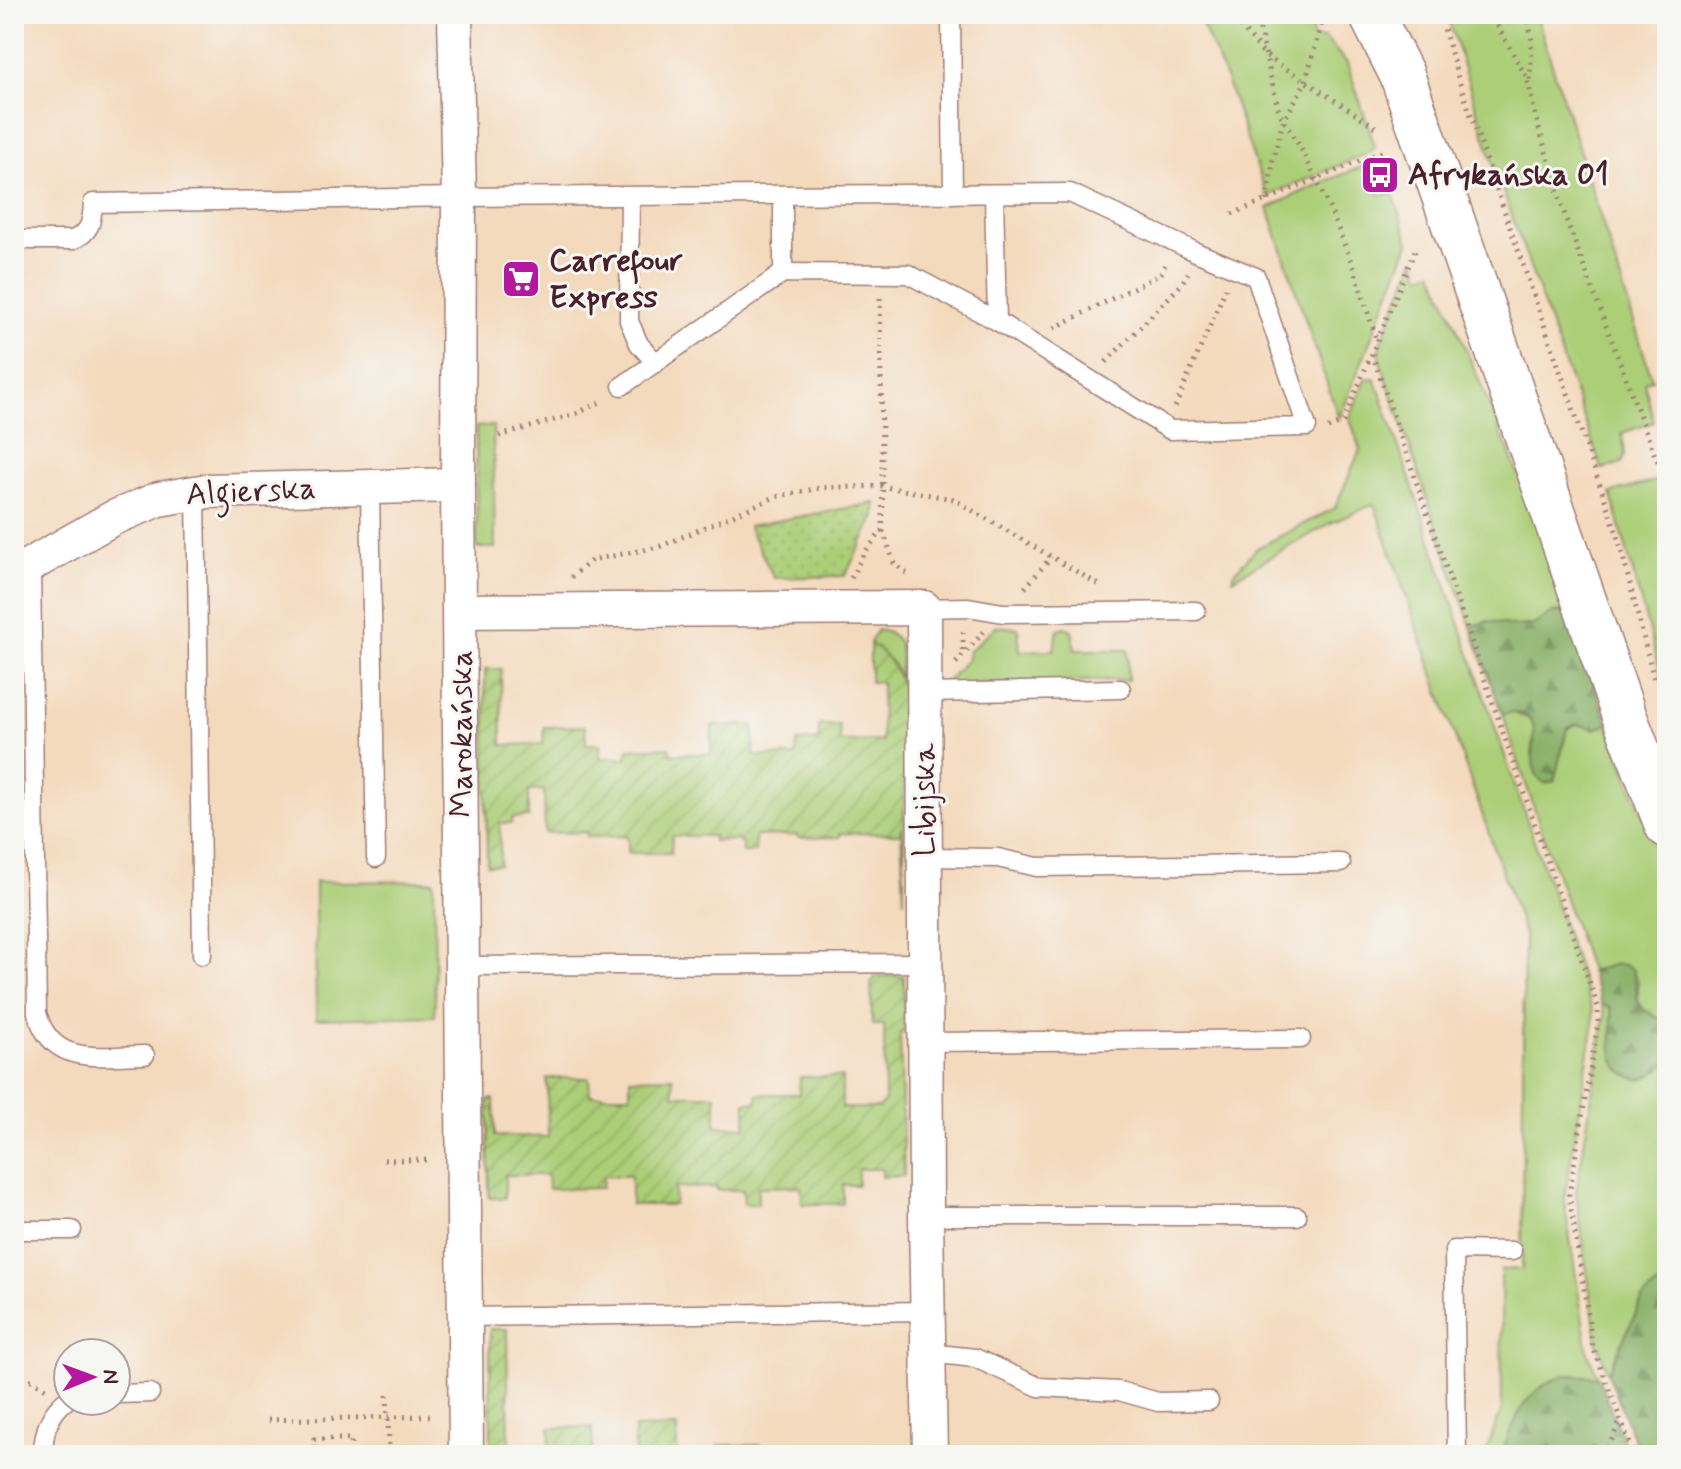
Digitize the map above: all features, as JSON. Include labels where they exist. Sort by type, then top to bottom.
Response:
[{"type":"street","name":"Marokańska","points":[[455,14],[459,197],[458,485],[466,1455]]},
{"type":"street","points":[[1371,14],[1402,75],[1622,710],[1667,825]]},
{"type":"street","points":[[1395,14],[1402,75]]},
{"type":"street","name":"Algierska","points":[[22,569],[113,518],[159,499],[196,492],[458,485]]},
{"type":"street","points":[[461,611],[918,593]]},
{"type":"street","name":"Libijska","points":[[918,593],[925,693],[926,1216],[930,1455]]},
{"type":"lane","points":[[951,14],[953,194]]},
{"type":"lane","points":[[14,240],[72,240],[81,236],[92,221],[93,203],[1070,193],[1256,277],[1307,427],[1170,430],[997,321],[908,274],[783,273],[622,386]]},
{"type":"lane","points":[[994,194],[997,321]]},
{"type":"lane","points":[[783,196],[783,273]]},
{"type":"lane","points":[[630,197],[629,321],[639,344],[656,363]]},
{"type":"lane","points":[[370,487],[376,858]]},
{"type":"lane","points":[[196,492],[202,955]]},
{"type":"lane","points":[[22,569],[37,1013],[50,1041],[62,1051],[80,1056],[145,1055]]},
{"type":"lane","points":[[918,593],[1003,613],[1196,611]]},
{"type":"lane","points":[[925,693],[1121,689]]},
{"type":"lane","points":[[925,857],[998,858],[1037,867],[1341,863]]},
{"type":"lane","points":[[462,966],[925,963]]},
{"type":"lane","points":[[925,1042],[1301,1039]]},
{"type":"lane","points":[[926,1216],[1297,1216]]},
{"type":"lane","points":[[14,1230],[72,1230]]},
{"type":"lane","points":[[1457,1455],[1454,1250],[1512,1251]]},
{"type":"lane","points":[[465,1317],[929,1311]]},
{"type":"lane","points":[[929,1353],[975,1358],[1039,1387],[1119,1391],[1158,1402],[1209,1401]]},
{"type":"lane","points":[[132,1394],[150,1393]]},
{"type":"lane","points":[[43,1455],[43,1442],[52,1416]]},
{"type":"path","points":[[1230,14],[1265,55],[1376,127]]},
{"type":"path","points":[[1256,14],[1283,122],[1303,152],[1332,214],[1354,268],[1377,341]]},
{"type":"path","points":[[1267,201],[1273,159],[1283,122],[1305,83],[1324,14]]},
{"type":"path","points":[[1440,14],[1471,115],[1618,537],[1658,693]]},
{"type":"path","points":[[1486,14],[1514,53],[1529,88],[1566,219],[1655,456],[1667,478]]},
{"type":"path","points":[[1527,14],[1532,41],[1529,88]]},
{"type":"path","points":[[1232,214],[1384,151]]},
{"type":"path","points":[[1028,342],[1161,274],[1176,242]]},
{"type":"path","points":[[1307,427],[1313,433],[1343,422],[1417,246]]},
{"type":"path","points":[[1088,380],[1181,285],[1198,253]]},
{"type":"path","points":[[1163,425],[1177,405],[1234,268]]},
{"type":"path","points":[[879,273],[883,530],[894,563],[918,593]]},
{"type":"path","points":[[1372,354],[1598,1007],[1598,1023],[1569,1195],[1593,1347],[1634,1455]]},
{"type":"path","points":[[499,436],[576,414],[613,396],[622,386]]},
{"type":"path","points":[[569,579],[592,560],[659,547],[775,497],[819,488],[881,486],[953,499],[1109,590]]},
{"type":"path","points":[[847,586],[864,553],[883,530]]},
{"type":"path","points":[[1016,598],[1051,557]]},
{"type":"path","points":[[384,1160],[440,1160]]},
{"type":"path","points":[[387,1395],[389,1448]]},
{"type":"path","points":[[268,1420],[431,1415]]},
{"type":"path","points":[[1605,1455],[1621,1420]]},
{"type":"path","points":[[315,1455],[314,1439],[351,1439],[351,1455]]},
{"type":"green space","points":[[1197,14],[1275,14],[1279,29],[1310,22],[1313,38],[1325,38],[1347,63],[1375,146],[1371,152],[1267,196],[1223,71]]},
{"type":"green space","points":[[1447,14],[1536,14],[1652,379],[1644,382],[1654,422],[1622,433],[1625,454],[1622,463],[1602,469],[1493,163]]},
{"type":"green space","points":[[1369,164],[1380,195],[1393,194],[1409,243],[1339,419],[1268,208]]},
{"type":"green space","points":[[1415,259],[1421,275],[1433,271],[1526,492],[1568,610],[1553,613],[1534,625],[1513,626],[1489,621],[1471,627],[1380,360],[1380,344]]},
{"type":"green space","points":[[1375,378],[1593,1012],[1593,1028],[1564,1200],[1588,1353],[1598,1377],[1566,1375],[1508,1440],[1501,1455],[1485,1455],[1502,1408],[1501,1270],[1522,1269],[1524,934],[1374,504],[1331,523],[1232,579],[1257,548],[1335,508],[1360,450],[1350,418],[1365,379]]},
{"type":"green space","points":[[493,426],[495,548],[477,548],[476,427]]},
{"type":"green space","points":[[1667,478],[1667,696],[1611,493]]},
{"type":"green space","points":[[875,503],[875,516],[845,576],[774,578],[748,526]]},
{"type":"green space","points":[[1568,610],[1608,724],[1596,729],[1576,724],[1567,729],[1554,781],[1544,783],[1536,773],[1533,762],[1533,726],[1529,718],[1520,713],[1502,714],[1471,627],[1489,621],[1513,626],[1533,625],[1553,613]]},
{"type":"green space","points":[[996,626],[1018,628],[1020,651],[1054,650],[1058,629],[1064,627],[1072,630],[1075,650],[1128,650],[1128,680],[945,684],[968,658],[968,652]]},
{"type":"green space","points":[[877,630],[893,636],[900,646],[900,677],[892,663],[870,643]]},
{"type":"green space","points":[[870,643],[893,666],[904,695],[904,901],[901,827],[900,834],[840,833],[840,837],[798,838],[797,835],[755,836],[755,852],[743,853],[743,845],[737,840],[713,841],[713,836],[672,836],[671,853],[628,853],[628,836],[587,837],[586,832],[545,833],[544,790],[529,791],[529,817],[512,818],[512,823],[500,823],[500,865],[487,865],[485,669],[501,669],[502,745],[543,744],[544,727],[585,726],[586,744],[600,744],[600,758],[627,758],[628,749],[670,747],[671,754],[711,754],[712,726],[754,725],[754,756],[796,756],[797,742],[819,740],[819,725],[839,725],[840,742],[882,741],[881,682],[870,682]]},
{"type":"green space","points":[[1511,712],[1529,719],[1535,729],[1532,755],[1544,783],[1554,781],[1567,729],[1576,724],[1608,724],[1667,878],[1667,1021],[1644,1010],[1638,1001],[1638,981],[1628,966],[1617,964],[1590,971],[1502,714]]},
{"type":"green space","points":[[434,881],[435,1016],[316,1019],[315,882]]},
{"type":"green space","points":[[1617,964],[1634,971],[1638,1001],[1644,1010],[1667,1021],[1667,1062],[1645,1078],[1629,1076],[1615,1063],[1610,1007],[1602,1005],[1590,971]]},
{"type":"green space","points":[[876,976],[904,976],[904,1032],[900,1033],[904,1176],[882,1177],[882,1169],[858,1169],[858,1185],[843,1185],[843,1204],[802,1204],[801,1186],[758,1187],[758,1204],[744,1204],[743,1190],[717,1190],[717,1187],[675,1188],[674,1205],[631,1205],[631,1176],[603,1176],[602,1188],[548,1189],[547,1175],[505,1175],[505,1198],[489,1198],[488,1100],[494,1099],[495,1136],[548,1137],[547,1078],[589,1078],[590,1095],[630,1095],[630,1078],[673,1077],[674,1095],[716,1095],[716,1126],[746,1127],[746,1102],[757,1102],[757,1094],[799,1094],[800,1077],[842,1077],[842,1108],[879,1108],[885,1100],[884,1025],[872,1025],[871,983]]},
{"type":"green space","points":[[1602,1005],[1610,1007],[1613,1028],[1660,1070],[1667,1062],[1667,1277],[1643,1298],[1608,1373],[1597,1342],[1576,1193],[1605,1015]]},
{"type":"green space","points":[[1667,1277],[1667,1455],[1640,1455],[1608,1373],[1643,1298]]},
{"type":"green space","points":[[490,1329],[507,1329],[509,1446],[550,1446],[550,1428],[592,1427],[593,1455],[491,1455]]},
{"type":"green space","points":[[1566,1375],[1598,1377],[1629,1455],[1501,1455],[1517,1417],[1531,1396]]},
{"type":"green space","points":[[677,1427],[677,1455],[635,1455],[634,1428]]},
{"type":"green space","points":[[719,1445],[761,1445],[761,1455],[718,1455]]},
{"type":"place","name":"Afrykańska 01","points":[[1380,175]]},
{"type":"place","name":"Carrefour Express","points":[[521,279]]}]
